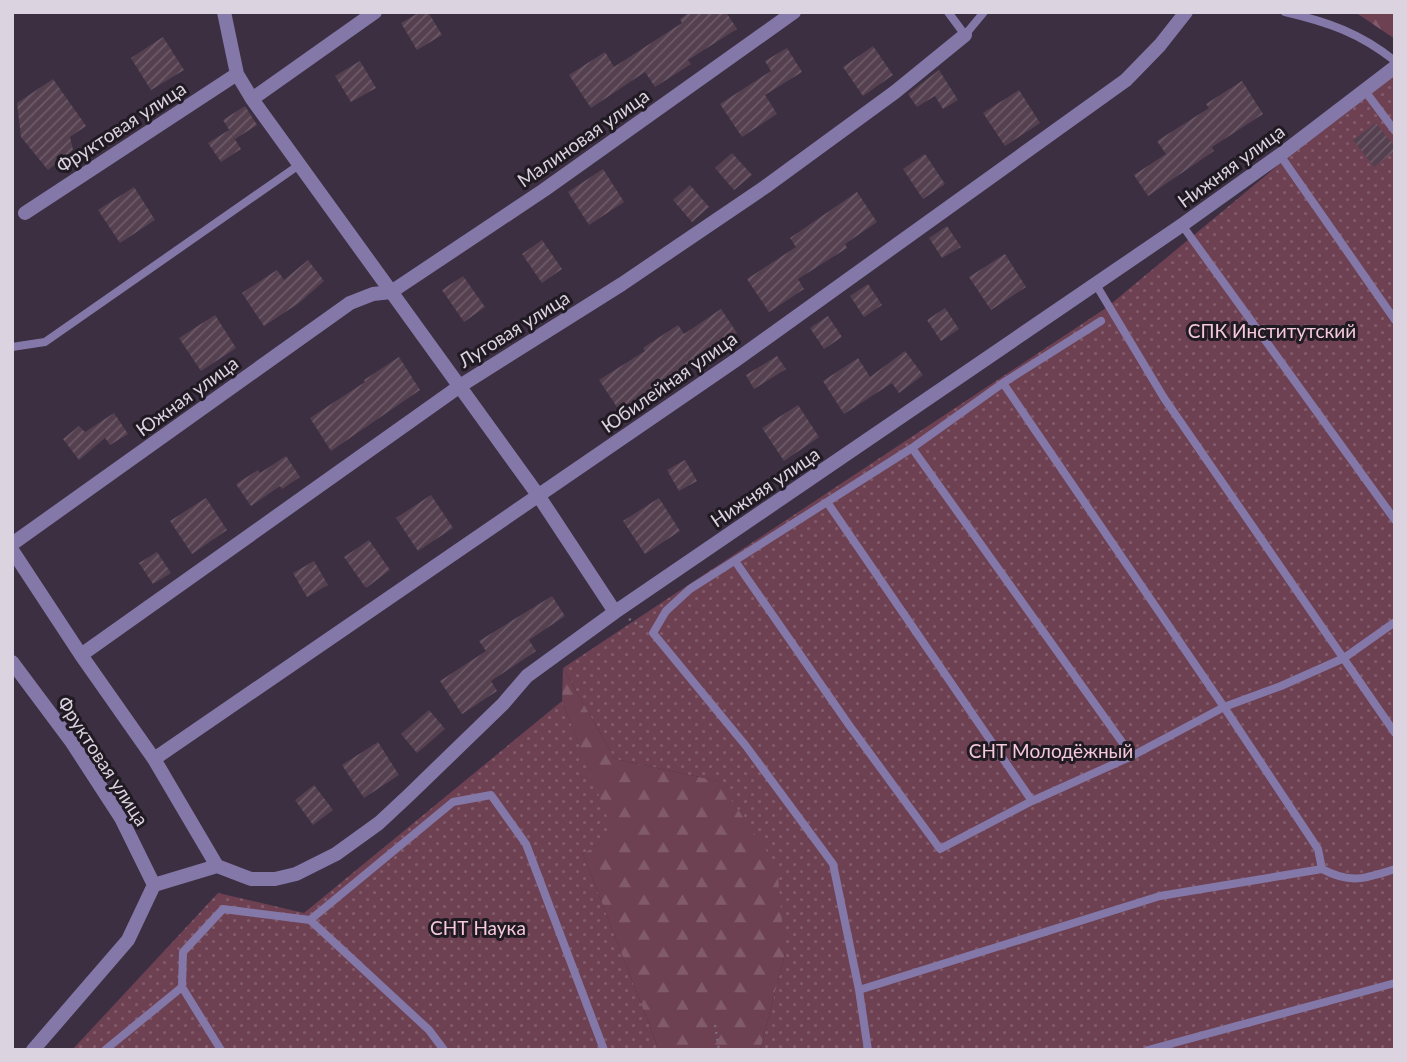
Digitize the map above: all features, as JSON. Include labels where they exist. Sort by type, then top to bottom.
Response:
[{"type":"street","points":[[224,12],[237,74],[252,99],[538,495],[615,612]]},
{"type":"street","points":[[252,99],[375,12]]},
{"type":"street","name":"Малиновая улица","points":[[391,292],[544,190],[794,12]]},
{"type":"street","name":"Юбилейная улица","points":[[154,759],[736,360],[1126,80],[1160,46],[1186,12]]},
{"type":"street","name":"Луговая улица","points":[[81,655],[460,386],[611,291],[765,187],[895,92],[965,35]]},
{"type":"street","name":"Нижняя улица","points":[[217,866],[242,877],[261,880],[296,874],[336,854],[379,823],[503,705],[527,676],[615,612],[1182,225],[1280,155],[1395,67]]},
{"type":"street","name":"Фруктовая улица","points":[[25,213],[237,74]]},
{"type":"street","name":"Южная улица","points":[[12,544],[350,303],[373,294],[391,292]]},
{"type":"street","points":[[12,550],[154,759],[217,866],[154,885],[128,940],[33,1050]]},
{"type":"street","name":"Фруктовая улица","points":[[12,662],[71,741],[121,818],[154,885]]},
{"type":"lane","points":[[948,12],[965,35],[984,12]]},
{"type":"lane","points":[[1285,12],[1331,23],[1377,47],[1395,61]]},
{"type":"lane","points":[[1365,91],[1395,131]]},
{"type":"lane","points":[[1280,155],[1395,320]]},
{"type":"lane","points":[[12,347],[44,342],[299,165]]},
{"type":"lane","points":[[1182,225],[1395,520]]},
{"type":"lane","points":[[1095,283],[1164,398],[1395,733]]},
{"type":"lane","points":[[868,1050],[859,990],[833,864],[746,747],[653,633],[667,611],[690,589],[912,448],[1003,383],[1101,321]]},
{"type":"lane","points":[[1003,383],[1318,849],[1322,869]]},
{"type":"lane","points":[[912,448],[1132,756]]},
{"type":"lane","points":[[827,502],[1032,801]]},
{"type":"lane","points":[[735,561],[849,725],[940,849],[1032,801],[1132,756],[1224,707],[1344,659],[1395,622]]},
{"type":"lane","points":[[310,920],[453,802],[491,795],[526,844],[604,1050]]},
{"type":"lane","points":[[859,990],[1160,895],[1322,869],[1340,878],[1370,877],[1395,869]]},
{"type":"lane","points":[[221,1050],[182,987],[183,952],[223,909],[310,920],[429,1030],[444,1050]]},
{"type":"lane","points":[[1148,1050],[1395,983]]},
{"type":"lane","points":[[105,1050],[182,987]]},
{"type":"path","points":[[615,612],[653,633]]},
{"type":"path","points":[[715,1024],[719,1050]]},
{"type":"green space","points":[[1355,12],[1395,12],[1395,39]]},
{"type":"green space","name":"СНТ Молодёжный","points":[[1395,68],[1395,1050],[760,1050],[785,954],[718,781],[615,759],[563,668],[1106,308]]},
{"type":"green space","points":[[563,668],[615,759],[718,781],[777,866],[785,954],[760,1050],[659,1050],[583,854],[614,834],[562,701]]},
{"type":"green space","name":"СНТ Наука","points":[[562,701],[615,834],[583,854],[659,1050],[72,1050],[218,893],[304,913]]},
{"type":"building","points":[[420,12],[428,12],[442,35],[417,50],[401,23]]},
{"type":"building","points":[[690,12],[726,12],[737,29],[688,60],[691,64],[655,87],[645,72],[591,108],[569,75],[605,52],[614,67],[682,23],[680,19]]},
{"type":"building","points":[[163,37],[184,70],[151,90],[131,58]]},
{"type":"building","points":[[873,46],[893,75],[863,96],[843,67]]},
{"type":"building","points":[[787,48],[802,72],[765,95],[777,114],[742,137],[720,104],[771,71],[765,61]]},
{"type":"building","points":[[360,61],[376,88],[351,102],[335,76]]},
{"type":"building","points":[[939,70],[958,100],[943,109],[935,96],[917,107],[908,94]]},
{"type":"building","points":[[53,79],[86,126],[70,137],[73,150],[48,170],[21,137],[17,103]]},
{"type":"building","points":[[1242,81],[1263,114],[1212,147],[1214,151],[1148,196],[1134,175],[1166,154],[1157,141],[1209,108],[1206,104]]},
{"type":"building","points":[[1019,90],[1040,123],[1005,146],[983,113]]},
{"type":"building","points":[[245,106],[257,125],[235,139],[223,120]]},
{"type":"building","points":[[1376,123],[1395,147],[1395,151],[1374,167],[1353,140]]},
{"type":"building","points":[[229,130],[241,149],[221,162],[208,143]]},
{"type":"building","points":[[732,153],[752,175],[734,190],[715,168]]},
{"type":"building","points":[[925,154],[945,184],[923,199],[903,169]]},
{"type":"building","points":[[603,169],[624,202],[589,225],[568,192]]},
{"type":"building","points":[[690,185],[709,207],[692,222],[673,200]]},
{"type":"building","points":[[134,187],[155,220],[120,243],[98,210]]},
{"type":"building","points":[[857,192],[877,222],[845,244],[847,248],[798,279],[804,289],[769,312],[747,279],[796,247],[790,238]]},
{"type":"building","points":[[947,226],[961,247],[942,258],[929,238]]},
{"type":"building","points":[[542,240],[562,269],[542,283],[522,254]]},
{"type":"building","points":[[1005,254],[1026,287],[991,310],[969,277]]},
{"type":"building","points":[[308,260],[324,281],[299,303],[264,326],[242,293],[277,270],[284,280]]},
{"type":"building","points":[[463,276],[485,307],[464,322],[442,290]]},
{"type":"building","points":[[868,284],[882,305],[864,317],[850,296]]},
{"type":"building","points":[[945,308],[959,329],[941,341],[927,320]]},
{"type":"building","points":[[721,309],[737,333],[621,413],[599,380],[645,351],[643,348],[678,325],[684,334]]},
{"type":"building","points":[[215,315],[236,348],[201,371],[179,338]]},
{"type":"building","points":[[828,316],[842,337],[824,349],[810,328]]},
{"type":"building","points":[[905,351],[923,375],[899,393],[892,383],[844,414],[823,381],[858,358],[870,377]]},
{"type":"building","points":[[777,356],[786,369],[754,389],[746,375]]},
{"type":"building","points":[[399,357],[420,390],[331,451],[310,418]]},
{"type":"building","points":[[798,405],[819,437],[784,461],[762,428]]},
{"type":"building","points":[[114,413],[128,434],[110,445],[105,438],[79,460],[63,439],[79,426],[85,432]]},
{"type":"building","points":[[286,456],[300,477],[282,489],[280,486],[251,506],[236,484],[258,470],[260,473]]},
{"type":"building","points":[[685,460],[697,481],[679,491],[667,470]]},
{"type":"building","points":[[431,495],[453,528],[418,551],[396,518]]},
{"type":"building","points":[[206,498],[227,530],[192,554],[170,521]]},
{"type":"building","points":[[659,498],[680,531],[645,554],[623,521]]},
{"type":"building","points":[[369,540],[390,570],[366,588],[344,557]]},
{"type":"building","points":[[157,552],[171,573],[153,584],[139,563]]},
{"type":"building","points":[[314,561],[328,585],[307,597],[293,573]]},
{"type":"building","points":[[552,596],[565,616],[529,640],[536,651],[491,681],[497,691],[462,714],[440,681],[486,651],[479,641]]},
{"type":"building","points":[[429,710],[445,729],[417,753],[401,734]]},
{"type":"building","points":[[378,742],[399,775],[364,798],[342,765]]},
{"type":"building","points":[[314,785],[333,810],[313,825],[295,800]]},
{"type":"park label","name":"СПК Институтский","points":[[1272,331]]}]
